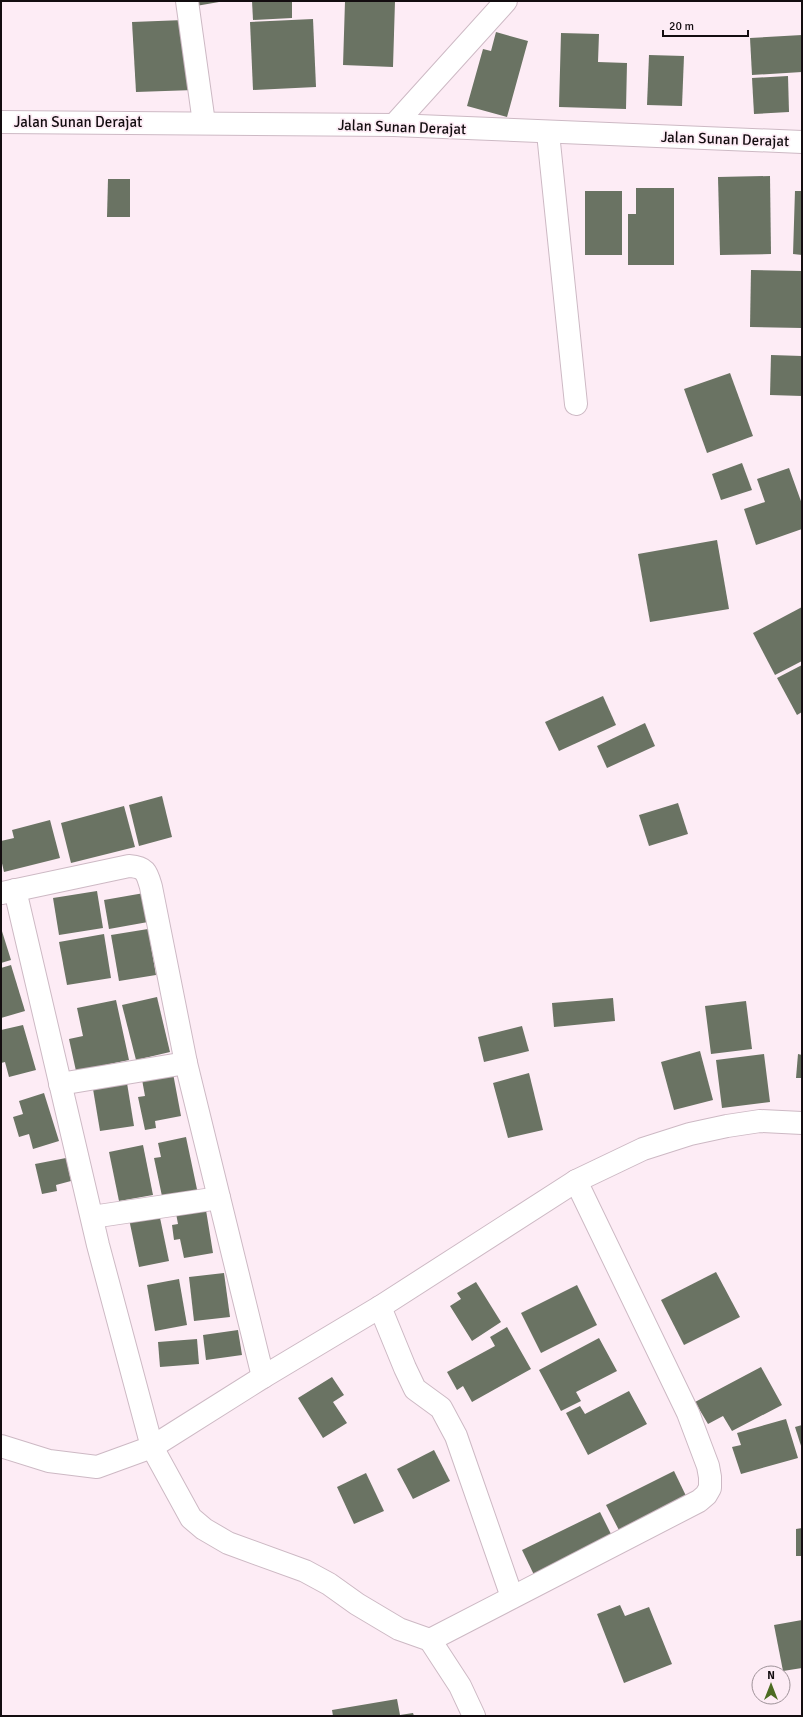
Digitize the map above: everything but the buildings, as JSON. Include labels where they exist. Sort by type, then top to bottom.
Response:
[{"type":"street","points":[[187,1],[204,123]]},
{"type":"street","points":[[394,126],[506,1]]},
{"type":"street","name":"Jalan Sunan Derajat","points":[[1,122],[394,126],[802,142]]},
{"type":"street","points":[[548,132],[576,404]]},
{"type":"street","points":[[263,1378],[186,1063],[151,887],[147,874],[139,866],[129,866],[8,892],[60,1084],[92,1217],[152,1447],[191,1518],[204,1529],[228,1543],[305,1571],[329,1584],[357,1604],[399,1629],[430,1640],[460,1686],[474,1716]]},
{"type":"street","points":[[60,1084],[186,1063]]},
{"type":"street","points":[[1,1446],[49,1461],[97,1467],[152,1447],[380,1307],[576,1181],[643,1149],[690,1134],[727,1126],[760,1122],[802,1123]]},
{"type":"street","points":[[430,1640],[699,1501],[706,1495],[710,1488],[708,1466],[688,1413],[576,1181]]},
{"type":"street","points":[[92,1217],[219,1198]]},
{"type":"street","points":[[380,1307],[404,1368],[416,1389],[441,1408],[456,1436],[512,1597]]}]
